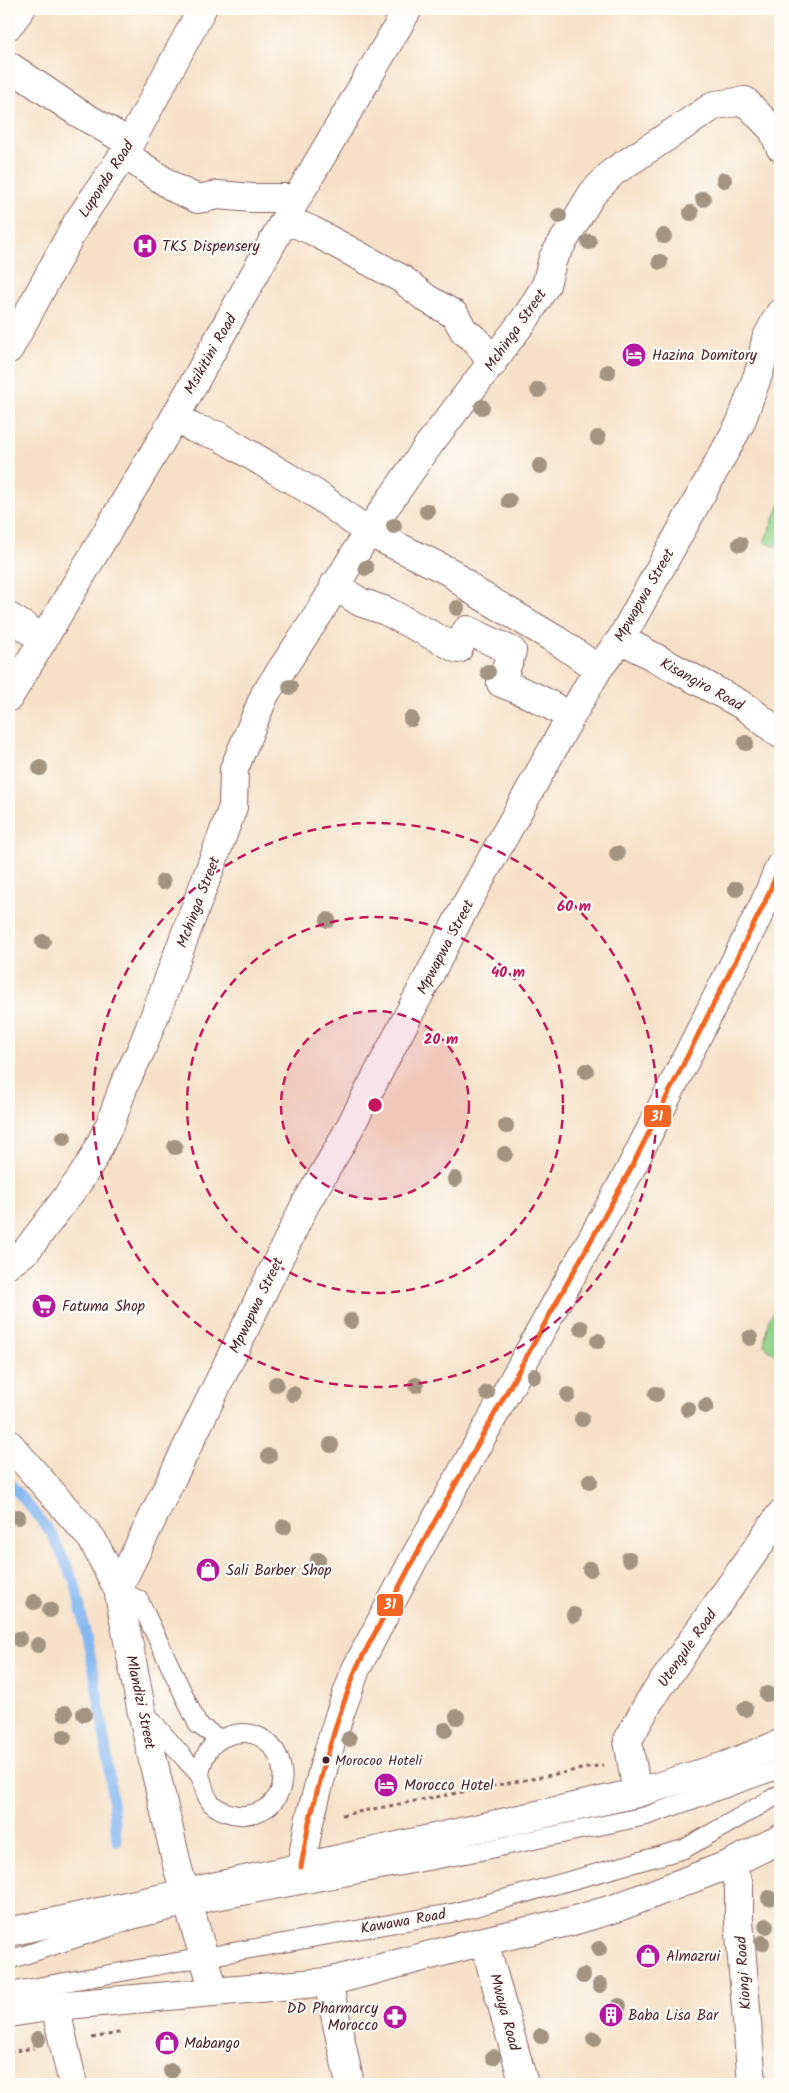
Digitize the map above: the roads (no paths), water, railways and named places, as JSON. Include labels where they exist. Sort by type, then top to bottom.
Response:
[{"type":"street","points":[[9,25],[20,9]]},
{"type":"street","name":"Luponda Road","points":[[9,349],[77,223],[127,148],[202,9]]},
{"type":"street","name":"Msikitini Road","points":[[9,697],[176,415],[408,9]]},
{"type":"street","points":[[9,66],[127,148],[176,189],[198,199],[218,195],[252,198],[292,209],[311,230],[402,279],[426,298],[455,315],[464,331],[478,341],[492,364]]},
{"type":"street","name":"Mchinga Street","points":[[9,1264],[27,1250],[79,1181],[93,1159],[111,1122],[124,1085],[141,1050],[164,992],[233,807],[234,769],[265,694],[318,614],[368,532],[428,446],[528,316],[546,285],[553,258],[592,194],[613,172],[715,105],[745,101],[773,130],[780,147]]},
{"type":"street","name":"Mpwapwa Street","points":[[118,1589],[305,1205],[341,1144],[467,903],[570,718],[598,669],[621,639],[741,422],[760,369],[766,340],[780,313]]},
{"type":"street","points":[[176,415],[193,428],[219,436],[316,494],[368,532],[452,573],[484,598],[558,641],[598,669]]},
{"type":"street","points":[[334,585],[360,602],[386,611],[458,649],[467,630],[512,651],[501,683],[558,708],[570,718]]},
{"type":"street","points":[[9,617],[42,640]]},
{"type":"street","name":"Kisangiro Road","points":[[621,639],[746,707],[780,734]]},
{"type":"street","points":[[301,1867],[309,1822],[338,1716],[356,1669],[415,1556],[629,1172],[773,906],[780,866]]},
{"type":"street","name":"Mlandizi Street","points":[[9,1444],[92,1539],[118,1589],[141,1708],[187,1900],[214,1992]]},
{"type":"street","name":"Utengule Road","points":[[637,1793],[628,1740],[649,1702],[780,1515]]},
{"type":"street","points":[[9,1932],[187,1900],[301,1867],[637,1793],[725,1766],[780,1744]]},
{"type":"street","points":[[9,2013],[55,2006],[328,1982],[484,1941],[572,1921],[616,1908],[730,1864],[780,1839]]},
{"type":"street","name":"Kiongi Road","points":[[730,1864],[739,1885],[739,1921],[752,2084]]},
{"type":"street","name":"Mwaya Road","points":[[484,1941],[524,2084]]},
{"type":"street","points":[[328,1982],[350,2084]]},
{"type":"street","points":[[55,2006],[73,2084]]},
{"type":"lane","points":[[118,1589],[139,1600],[198,1725],[220,1739]]},
{"type":"lane","points":[[141,1708],[200,1776]]},
{"type":"lane","points":[[234,1733],[249,1733],[263,1738],[280,1757],[283,1783],[278,1795],[270,1805],[257,1813],[241,1816],[226,1813],[213,1804],[204,1792],[200,1776],[202,1762],[209,1749],[220,1739],[234,1733]]},
{"type":"lane","points":[[9,1960],[187,1900],[481,1851],[646,1816],[780,1768]]},
{"type":"lane","name":"Kawawa Road","points":[[9,1992],[457,1912],[684,1849],[780,1794]]},
{"type":"waterway","points":[[9,1482],[52,1534],[75,1583],[94,1672],[108,1761],[117,1842]]},
{"type":"place","name":"TKS Dispensery","points":[[145,246]]},
{"type":"place","name":"Hazina Domitory","points":[[634,355]]},
{"type":"place","name":"Fatuma Shop","points":[[44,1306]]},
{"type":"place","name":"Sali Barber Shop","points":[[208,1570]]},
{"type":"place","name":"Morocoo Hoteli","points":[[326,1760]]},
{"type":"place","name":"Morocco Hotel","points":[[386,1785]]},
{"type":"place","name":"Almazrui","points":[[648,1956]]},
{"type":"place","name":"Baba Lisa Bar","points":[[611,2015]]},
{"type":"place","name":"DD Pharmarcy Morocco","points":[[395,2017]]},
{"type":"place","name":"Mabango","points":[[167,2043]]}]
